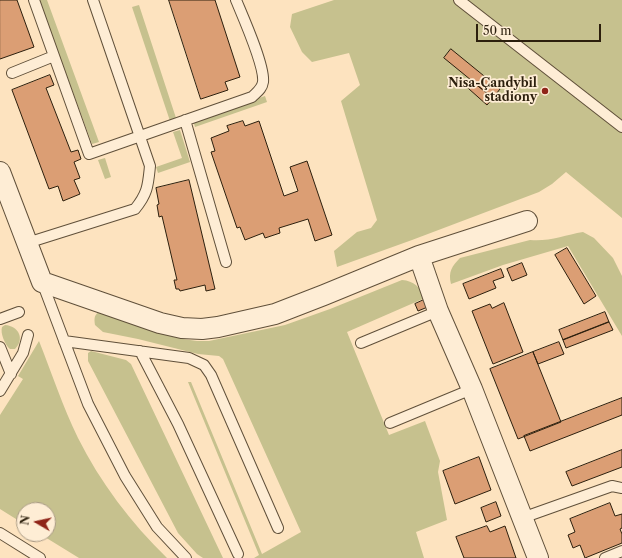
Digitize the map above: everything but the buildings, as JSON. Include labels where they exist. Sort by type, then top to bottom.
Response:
[{"type":"street","points":[[0,172],[42,282],[182,328],[202,329],[218,327],[275,314],[419,256],[527,221]]},
{"type":"street","points":[[419,256],[438,311],[472,389],[538,558]]},
{"type":"lane","points":[[34,0],[89,154],[252,97],[261,89],[263,82],[258,59],[236,0]]},
{"type":"lane","points":[[27,243],[135,209],[143,199],[147,188],[150,166],[93,0]]},
{"type":"lane","points":[[459,0],[622,127]]},
{"type":"lane","points":[[12,73],[54,56]]},
{"type":"lane","points":[[185,120],[226,262]]},
{"type":"lane","points":[[42,282],[88,404],[125,476],[157,527],[186,558]]},
{"type":"lane","points":[[361,343],[438,311]]},
{"type":"lane","points":[[0,319],[19,312]]},
{"type":"lane","points":[[0,391],[23,353],[28,335]]},
{"type":"lane","points":[[64,340],[189,358],[204,365],[211,375],[278,528]]},
{"type":"lane","points":[[0,347],[10,374]]},
{"type":"lane","points":[[140,351],[178,424],[238,554]]},
{"type":"lane","points":[[390,422],[472,389]]},
{"type":"lane","points":[[522,518],[612,486],[622,488]]},
{"type":"lane","points":[[0,533],[40,558]]},
{"type":"lane","points":[[605,558],[622,551]]},
{"type":"shaded area","points":[[39,0],[47,0],[99,142],[92,144]]},
{"type":"shaded area","points":[[334,0],[622,0],[622,218],[566,172],[552,184],[539,192],[337,267],[334,251],[357,232],[371,228],[377,220],[341,101],[360,85],[349,53],[312,62],[302,52],[290,27],[292,14]]},
{"type":"shaded area","points":[[139,5],[176,118],[170,121],[132,7]]},
{"type":"shaded area","points":[[265,96],[267,102],[195,127],[193,120]]},
{"type":"shaded area","points":[[180,130],[190,162],[158,173],[156,167],[182,158],[173,132]]},
{"type":"shaded area","points":[[105,158],[111,177],[105,179],[98,160]]},
{"type":"shaded area","points":[[583,232],[594,238],[613,258],[622,276],[622,336],[568,246],[503,265],[451,284],[451,270],[460,258],[530,240],[550,239]]},
{"type":"shaded area","points":[[402,280],[416,285],[425,298],[347,332],[389,435],[425,421],[440,461],[438,472],[447,520],[416,532],[424,558],[254,558],[259,555],[188,382],[191,382],[262,554],[301,532],[223,359],[219,356],[198,354],[103,332],[95,325],[96,315],[101,311],[183,339],[209,341],[285,325],[330,309]]},
{"type":"shaded area","points":[[5,325],[14,328],[19,334],[20,341],[15,349],[10,349],[3,339],[2,327]]},
{"type":"shaded area","points":[[39,341],[67,414],[78,438],[96,470],[117,501],[141,531],[167,558],[79,558],[53,542],[56,542],[56,502],[16,502],[16,519],[0,509],[0,415],[23,379],[18,376]]},
{"type":"shaded area","points":[[91,351],[126,360],[131,364],[223,558],[203,558],[197,554],[178,533],[88,361],[88,353]]},
{"type":"place","name":"Nisa-Çandybil stadiony","points":[[545,91]]}]
